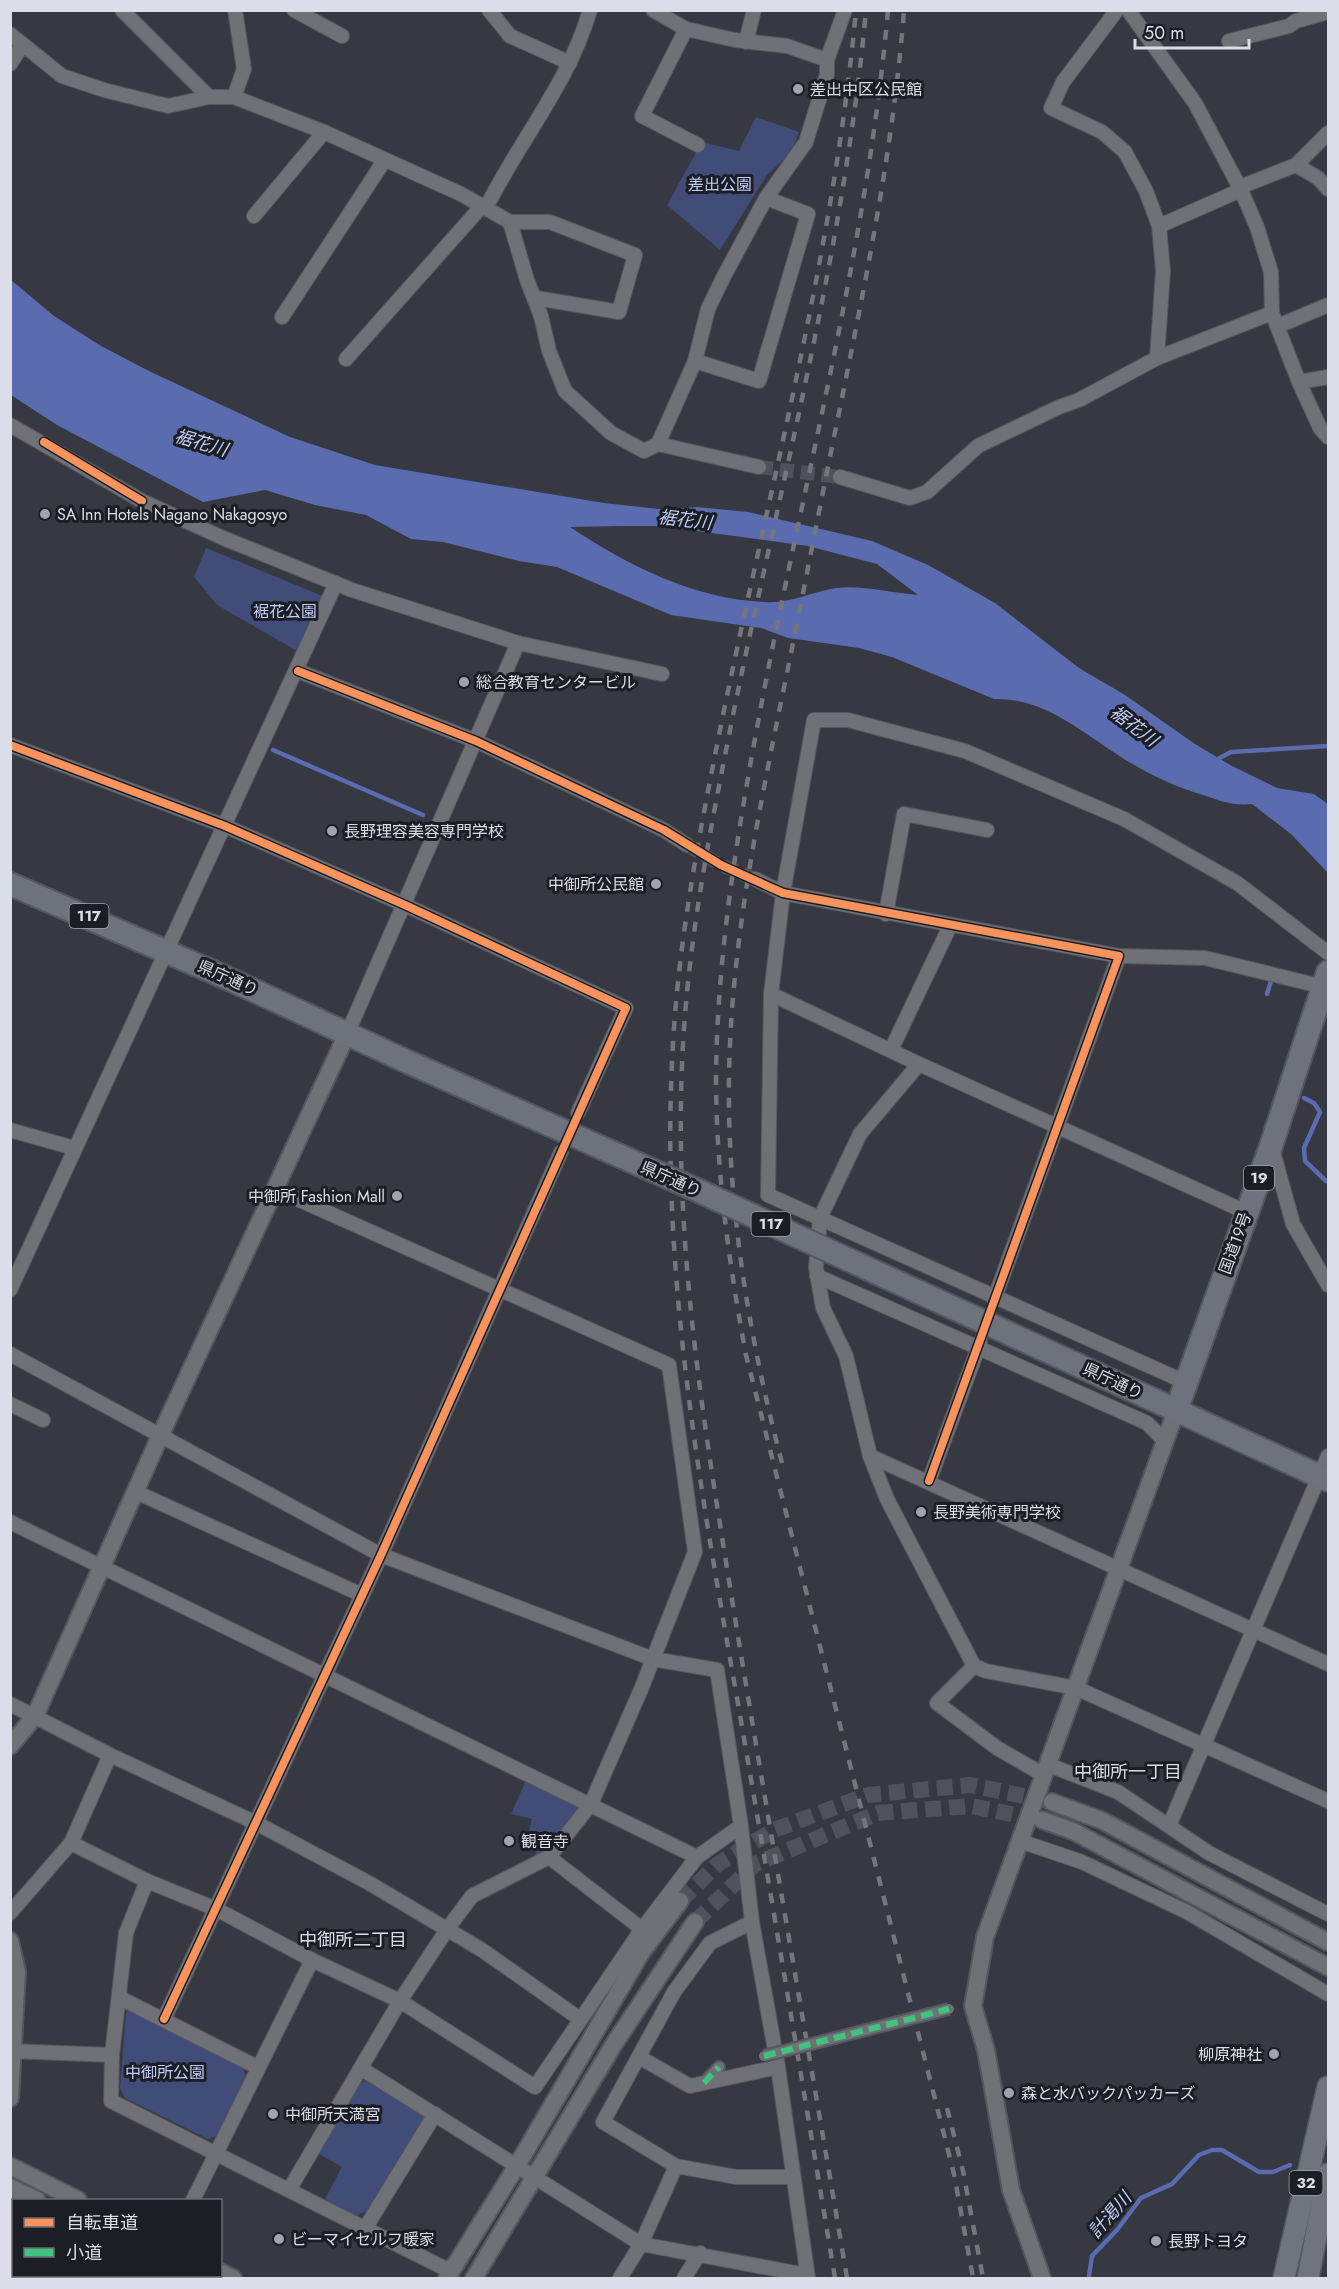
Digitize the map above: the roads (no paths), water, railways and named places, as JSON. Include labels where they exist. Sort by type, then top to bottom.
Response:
[{"type":"highway","name":"県庁通り","points":[[10,884],[166,950],[348,1032],[408,1062],[699,1191],[1176,1411],[1326,1471]]},
{"type":"highway","name":"国道19号","points":[[1176,1411],[1271,1146],[1326,980]]},
{"type":"main road","name":"32","points":[[1284,2278],[1329,2087]]},
{"type":"main road","name":"32","points":[[1308,2278],[1329,2175]]},
{"type":"street","points":[[122,10],[209,97]]},
{"type":"street","points":[[234,97],[244,69],[235,10]]},
{"type":"street","points":[[294,10],[342,36]]},
{"type":"street","points":[[489,10],[510,36],[570,63]]},
{"type":"street","points":[[346,359],[484,207],[570,63],[590,10]]},
{"type":"street","points":[[653,10],[672,15],[686,29],[746,42],[787,46],[827,60]]},
{"type":"street","points":[[746,42],[754,10]]},
{"type":"street","points":[[658,444],[695,361],[708,309],[766,198],[806,142],[827,74],[827,60],[845,10]]},
{"type":"street","points":[[1117,10],[1063,82],[1051,108],[1102,132],[1125,152],[1146,191],[1159,226],[1162,272],[1157,358]]},
{"type":"street","points":[[1128,10],[1195,103],[1241,188],[1257,227],[1271,272],[1275,319],[1299,382],[1320,428],[1329,437]]},
{"type":"street","points":[[1230,40],[1289,26],[1295,16],[1329,12]]},
{"type":"street","points":[[686,29],[642,116],[698,145]]},
{"type":"street","points":[[10,34],[62,76],[104,90],[168,106],[209,97],[234,97],[324,132],[484,207],[510,222],[550,222],[636,255],[619,312],[536,298]]},
{"type":"street","points":[[10,64],[22,46]]},
{"type":"street","points":[[254,216],[324,132]]},
{"type":"street","points":[[1159,226],[1296,165],[1329,133]]},
{"type":"street","points":[[282,317],[384,161]]},
{"type":"street","points":[[1296,165],[1318,178],[1329,189]]},
{"type":"street","points":[[695,361],[759,381],[808,214],[766,198]]},
{"type":"street","points":[[510,222],[527,280],[536,298],[549,351],[565,391],[611,433],[644,451],[658,444],[759,467]]},
{"type":"street","points":[[840,477],[910,498],[927,492],[978,446],[1059,407],[1079,400],[1157,358],[1275,319],[1329,305]]},
{"type":"street","points":[[1299,382],[1329,377]]},
{"type":"street","points":[[10,425],[44,442],[142,501],[223,538],[336,583],[518,643],[662,674]]},
{"type":"street","points":[[10,1290],[298,670],[336,583]]},
{"type":"street","points":[[10,1746],[35,1716],[161,1434],[348,1032],[518,643]]},
{"type":"street","points":[[298,670],[476,741],[664,830],[687,845]]},
{"type":"street","points":[[1185,1382],[768,1195],[771,994],[783,893],[814,720],[848,720],[965,751],[1124,819],[1237,883],[1329,953]]},
{"type":"street","points":[[12,748],[225,826],[405,905],[626,1008],[578,1113]]},
{"type":"street","points":[[886,914],[904,814],[987,830]]},
{"type":"street","points":[[756,879],[783,893],[1119,956],[1205,958],[1326,980]]},
{"type":"street","points":[[891,1050],[950,926]]},
{"type":"street","points":[[995,1298],[1119,956]]},
{"type":"street","points":[[771,994],[919,1064],[1246,1212]]},
{"type":"street","points":[[919,1064],[861,1134],[820,1218],[817,1276],[823,1308],[846,1356],[870,1456],[887,1499],[974,1665],[986,1671],[1076,1688],[1329,1801]]},
{"type":"street","points":[[10,1130],[74,1148]]},
{"type":"street","points":[[1271,1146],[1293,1224],[1329,1285]]},
{"type":"street","points":[[164,2019],[381,1555],[561,1152]]},
{"type":"street","points":[[275,1189],[669,1365],[695,1552],[653,1659],[591,1804],[549,1857],[472,1896],[400,2001],[289,2190]]},
{"type":"street","points":[[817,1276],[979,1346],[1147,1423],[1165,1441]]},
{"type":"street","points":[[929,1481],[979,1346]]},
{"type":"street","points":[[10,1354],[381,1555],[653,1659],[717,1670],[741,1826],[752,1922],[778,2067],[808,2275],[700,2253],[641,2244],[535,2179],[518,2164],[362,2068]]},
{"type":"street","points":[[10,1404],[43,1420]]},
{"type":"street","points":[[1042,2278],[1011,2190],[986,2050],[973,2006],[985,1937],[1176,1411]]},
{"type":"street","points":[[870,1456],[1329,1664]]},
{"type":"street","points":[[1169,1826],[1254,1629],[1326,1471]]},
{"type":"street","points":[[136,1492],[362,1595]]},
{"type":"street","points":[[10,1522],[697,1857]]},
{"type":"street","points":[[974,1665],[937,1703],[997,1748],[1047,1770],[1118,1792],[1209,1853],[1329,1914]]},
{"type":"street","points":[[10,1704],[110,1755],[256,1823],[448,1928],[580,2019]]},
{"type":"street","points":[[10,1913],[71,1844],[110,1755]]},
{"type":"street","points":[[1052,1802],[1103,1821],[1329,1942]]},
{"type":"street","points":[[1042,1820],[1083,1836],[1329,1967]]},
{"type":"street","points":[[71,1844],[147,1881],[216,1909],[312,1960],[400,2001],[535,2087],[642,1929],[697,1857],[741,1826]]},
{"type":"street","points":[[1020,1841],[1082,1862],[1187,1912],[1329,1994]]},
{"type":"street","points":[[549,1857],[642,1929]]},
{"type":"street","points":[[147,1881],[126,1933],[112,2055],[111,2101],[366,2227],[442,2267],[450,2274],[518,2164],[641,1953],[680,1901]]},
{"type":"street","points":[[474,2278],[614,2044],[695,1922]]},
{"type":"street","points":[[752,1922],[710,1943],[674,1992],[603,2122],[676,2166],[736,2177],[793,2176]]},
{"type":"street","points":[[10,1941],[18,1972],[10,2098]]},
{"type":"street","points":[[194,2199],[218,2154],[257,2067],[312,1960]]},
{"type":"street","points":[[120,1998],[257,2067]]},
{"type":"street","points":[[764,2056],[949,2009]]},
{"type":"street","points":[[13,2052],[112,2055]]},
{"type":"street","points":[[639,2057],[690,2086],[778,2067]]},
{"type":"street","points":[[704,2083],[719,2067]]},
{"type":"street","points":[[366,2227],[435,2114]]},
{"type":"street","points":[[10,2166],[76,2199]]},
{"type":"street","points":[[620,2278],[641,2244],[676,2166]]},
{"type":"street","points":[[10,2187],[35,2199]]},
{"type":"street","points":[[684,2278],[700,2253]]},
{"type":"water","name":"裾花川","points":[[11,280],[54,316],[101,346],[151,372],[290,437],[375,465],[604,503],[668,510],[697,507],[748,512],[872,541],[928,565],[995,603],[1079,668],[1125,695],[1195,744],[1232,766],[1277,788],[1314,794],[1328,804],[1328,873],[1291,834],[1252,804],[1221,801],[1162,780],[1124,759],[1063,719],[1030,704],[994,699],[892,657],[859,648],[788,638],[761,628],[671,615],[557,567],[519,561],[443,542],[411,539],[366,515],[315,505],[265,490],[203,502],[57,425],[11,395]],"holes":[[[660,526],[808,546],[877,564],[918,595],[846,587],[783,601],[764,602],[712,594],[662,578],[638,567],[570,527]]]},
{"type":"waterway","points":[[1214,761],[1231,752],[1328,746]]},
{"type":"waterway","points":[[273,750],[423,815]]},
{"type":"waterway","points":[[1267,994],[1271,981]]},
{"type":"waterway","points":[[1304,1098],[1314,1103],[1320,1112],[1304,1148],[1305,1161],[1326,1181]]},
{"type":"waterway","name":"計渇川","points":[[1089,2276],[1092,2256],[1117,2230],[1141,2198],[1172,2184],[1199,2155],[1212,2150],[1222,2150],[1259,2172],[1273,2172],[1290,2165]]},
{"type":"tunnel","points":[[759,467],[840,477]]},
{"type":"tunnel","points":[[687,845],[721,865],[755,879]]},
{"type":"tunnel","points":[[980,1343],[994,1300]]},
{"type":"tunnel","points":[[680,1901],[718,1864],[774,1830],[868,1795],[970,1785],[1048,1801]]},
{"type":"tunnel","points":[[695,1922],[755,1864],[878,1813],[971,1806],[1041,1820]]},
{"type":"railway","points":[[835,2278],[699,1469],[678,1299],[672,1214],[670,1129],[676,1004],[691,884],[721,725],[816,279],[846,100],[856,10]]},
{"type":"railway","points":[[847,2278],[723,1546],[702,1404],[686,1261],[681,1117],[686,1004],[701,884],[731,725],[826,280],[856,100],[866,10]]},
{"type":"railway","points":[[888,10],[878,103],[848,287],[771,653],[740,827],[723,951],[717,1035],[718,1147],[734,1286],[746,1355],[954,2174],[973,2278]]},
{"type":"railway","points":[[782,1463],[750,1320],[736,1223],[729,1125],[734,981],[746,888],[763,795],[879,205],[894,108],[904,10]]},
{"type":"railway","points":[[947,2108],[963,2171],[983,2278]]},
{"type":"place","name":"差出中区公民館","points":[[798,89]]},
{"type":"place","name":"SA Inn Hotels Nagano Nakagosyo","points":[[45,514]]},
{"type":"place","name":"総合教育センタービル","points":[[464,682]]},
{"type":"place","name":"長野理容美容専門学校","points":[[332,831]]},
{"type":"place","name":"中御所公民館","points":[[656,884]]},
{"type":"place","name":"中御所 Fashion Mall","points":[[397,1196]]},
{"type":"place","name":"長野美術専門学校","points":[[921,1512]]},
{"type":"place","name":"観音寺","points":[[509,1841]]},
{"type":"place","name":"柳原神社","points":[[1274,2054]]},
{"type":"place","name":"森と水バックパッカーズ","points":[[1009,2093]]},
{"type":"place","name":"中御所天満宮","points":[[273,2114]]},
{"type":"place","name":"ビーマイセルフ暖家","points":[[279,2239]]},
{"type":"place","name":"長野トヨタ","points":[[1156,2241]]},
{"type":"district","name":"中御所一丁目","points":[[1128,1772]]},
{"type":"district","name":"中御所二丁目","points":[[353,1940]]},
{"type":"park label","name":"差出公園","points":[[720,184]]},
{"type":"park label","name":"裾花公園","points":[[285,611]]},
{"type":"park label","name":"中御所公園","points":[[165,2072]]}]
